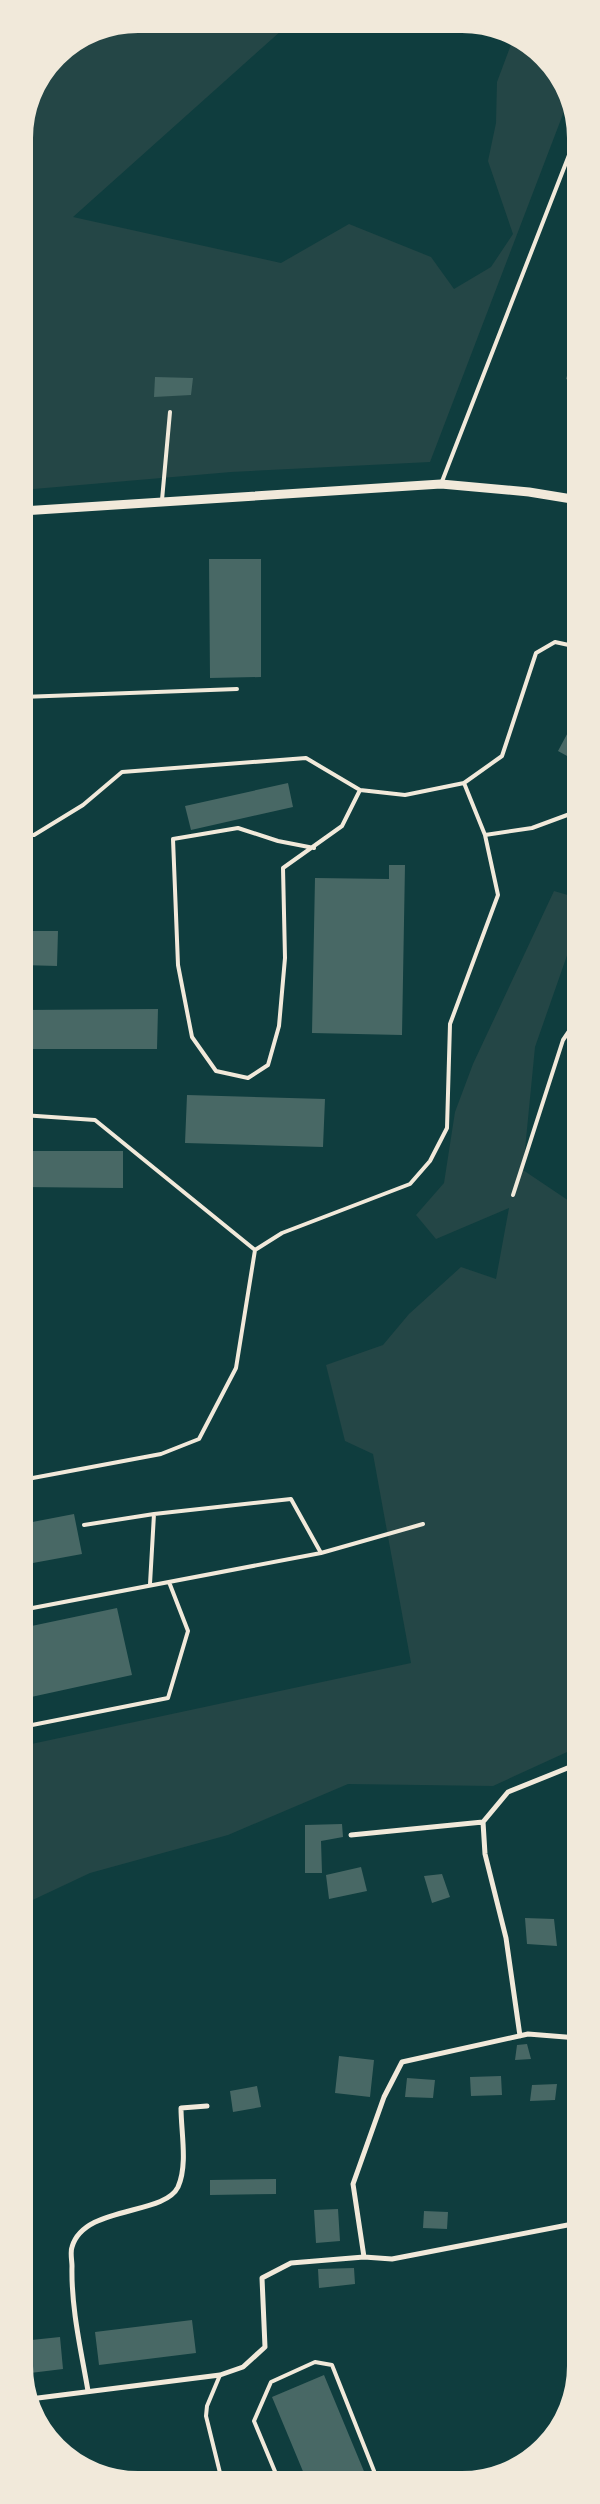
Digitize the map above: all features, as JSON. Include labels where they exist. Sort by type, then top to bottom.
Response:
[{"type":"street","points":[[30,510],[162,500],[441,484],[529,492],[570,499]]},
{"type":"street","points":[[520,2036],[506,1938],[485,1854],[483,1822],[508,1792],[570,1767]]},
{"type":"street","points":[[351,1835],[483,1822]]},
{"type":"street","points":[[364,2258],[353,2184],[384,2097],[402,2062],[528,2034],[570,2037]]},
{"type":"street","points":[[88,2391],[72,2293],[72,2247],[82,2231],[104,2217],[158,2203],[177,2190],[182,2172],[180,2108],[206,2106]]},
{"type":"street","points":[[35,2398],[220,2375],[243,2367],[264,2347],[262,2278],[291,2263],[364,2258],[392,2259],[570,2225]]},
{"type":"lane","points":[[441,484],[570,153]]},
{"type":"lane","points":[[162,500],[170,412]]},
{"type":"lane","points":[[30,835],[34,835],[75,810],[122,772],[306,758],[360,790],[405,795],[464,782],[502,756],[536,654],[555,642],[570,645]]},
{"type":"lane","points":[[30,697],[237,689]]},
{"type":"lane","points":[[30,1479],[161,1454],[199,1438],[236,1368],[255,1250],[282,1233],[410,1184],[430,1161],[447,1128],[450,1024],[498,895],[485,835],[464,782]]},
{"type":"lane","points":[[314,848],[238,828],[172,839],[178,966],[192,1037],[216,1071],[248,1078],[268,1065],[279,1026],[285,958],[283,868],[314,848],[342,826],[360,790]]},
{"type":"lane","points":[[485,835],[532,828],[570,814]]},
{"type":"lane","points":[[513,1195],[563,1040],[570,1030]]},
{"type":"lane","points":[[30,1116],[95,1120],[255,1250]]},
{"type":"lane","points":[[84,1525],[154,1514],[291,1499],[321,1552]]},
{"type":"lane","points":[[150,1584],[154,1514]]},
{"type":"lane","points":[[30,1608],[321,1552],[423,1524]]},
{"type":"lane","points":[[30,1725],[168,1698],[188,1631],[169,1582]]},
{"type":"lane","points":[[275,2474],[254,2421],[272,2382],[315,2362],[332,2365],[375,2474]]},
{"type":"lane","points":[[220,2375],[207,2406],[206,2416],[220,2474]]},
{"type":"shaded area","points":[[138,30],[282,30],[73,217],[281,263],[349,224],[431,257],[454,289],[491,267],[513,234],[488,161],[496,123],[497,82],[512,42],[528,52],[552,78],[565,108],[430,462],[231,472],[30,489],[30,131],[38,97],[48,78],[78,48],[97,38],[117,32]]},
{"type":"shaded area","points":[[554,891],[570,896],[570,947],[535,1047],[523,1170],[570,1202],[570,1751],[493,1786],[348,1784],[228,1835],[90,1873],[30,1901],[30,1744],[411,1663],[373,1454],[345,1441],[326,1365],[383,1345],[409,1314],[461,1267],[496,1279],[509,1208],[436,1239],[416,1215],[444,1183],[455,1112],[473,1064]]},
{"type":"building","points":[[570,366],[570,380],[566,379]]},
{"type":"building","points":[[155,377],[193,378],[191,395],[154,397]]},
{"type":"building","points":[[209,559],[261,559],[261,677],[210,678]]},
{"type":"building","points":[[570,729],[570,758],[558,751]]},
{"type":"building","points":[[288,783],[293,807],[191,830],[185,806]]},
{"type":"building","points":[[389,865],[405,865],[402,1035],[312,1033],[315,878],[389,879]]},
{"type":"building","points":[[30,931],[58,931],[57,966],[30,965]]},
{"type":"building","points":[[158,1009],[157,1049],[30,1049],[30,1010]]},
{"type":"building","points":[[187,1095],[325,1099],[323,1147],[185,1143]]},
{"type":"building","points":[[30,1151],[123,1151],[123,1188],[30,1187]]},
{"type":"building","points":[[74,1514],[82,1554],[30,1564],[30,1522]]},
{"type":"building","points":[[117,1608],[132,1675],[30,1697],[30,1626]]},
{"type":"building","points":[[342,1824],[343,1837],[321,1841],[322,1873],[305,1873],[305,1825]]},
{"type":"building","points":[[361,1867],[367,1891],[329,1899],[326,1875]]},
{"type":"building","points":[[442,1874],[450,1897],[432,1903],[424,1876]]},
{"type":"building","points":[[525,1918],[554,1919],[557,1946],[527,1944]]},
{"type":"building","points":[[527,2044],[531,2059],[515,2060],[517,2045]]},
{"type":"building","points":[[339,2056],[374,2060],[370,2097],[335,2093]]},
{"type":"building","points":[[501,2076],[502,2095],[471,2096],[470,2077]]},
{"type":"building","points":[[407,2078],[435,2080],[433,2098],[405,2097]]},
{"type":"building","points":[[557,2084],[555,2100],[530,2101],[532,2085]]},
{"type":"building","points":[[257,2086],[261,2107],[233,2112],[230,2091]]},
{"type":"building","points":[[276,2179],[276,2194],[210,2195],[210,2180]]},
{"type":"building","points":[[338,2209],[340,2241],[316,2243],[314,2210]]},
{"type":"building","points":[[424,2211],[448,2212],[447,2229],[423,2228]]},
{"type":"building","points":[[354,2268],[355,2284],[319,2288],[318,2269]]},
{"type":"building","points":[[192,2320],[196,2353],[99,2365],[95,2332]]},
{"type":"building","points":[[60,2337],[63,2369],[30,2373],[30,2340]]},
{"type":"building","points":[[324,2375],[365,2474],[304,2474],[272,2397]]}]
